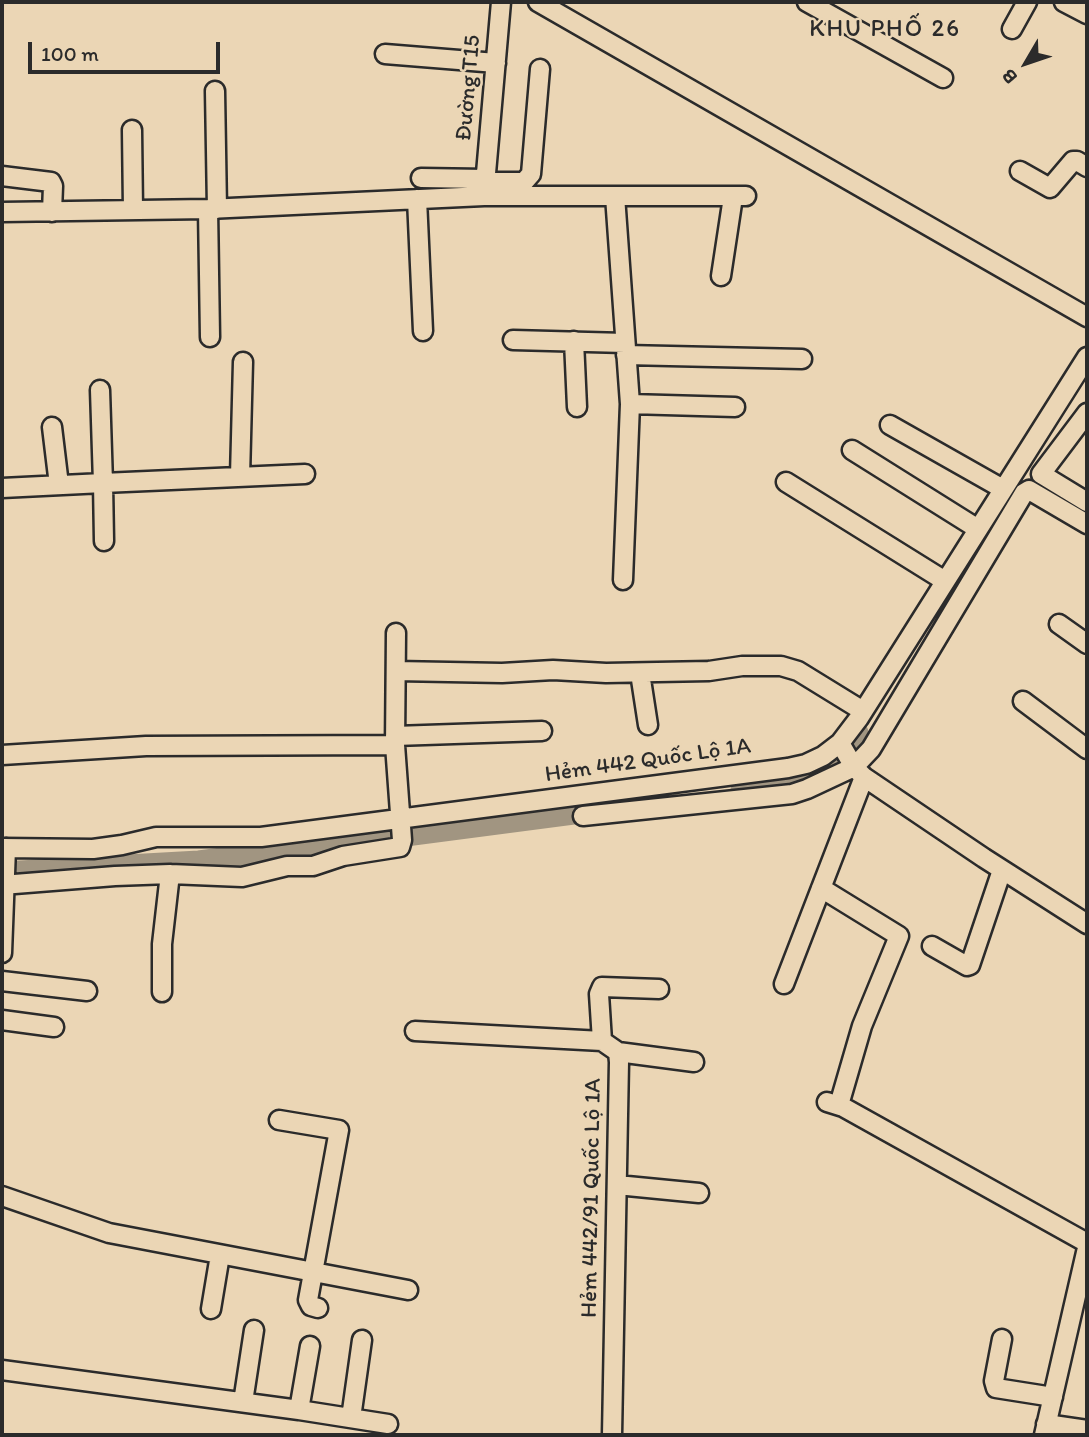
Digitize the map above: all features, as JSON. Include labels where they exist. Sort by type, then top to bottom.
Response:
[{"type":"street","name":"Đường T15","points":[[485,185],[501,2]]},
{"type":"street","points":[[538,2],[1087,317]]},
{"type":"street","points":[[807,2],[943,78]]},
{"type":"street","points":[[1012,29],[1027,2]]},
{"type":"street","points":[[1065,2],[1087,14]]},
{"type":"street","points":[[385,54],[496,63]]},
{"type":"street","points":[[2,212],[212,209],[417,199],[485,185],[524,182],[531,174],[540,69]]},
{"type":"street","points":[[210,337],[215,91]]},
{"type":"street","points":[[132,130],[133,210]]},
{"type":"street","points":[[1020,170],[1051,188],[1073,161],[1087,167]]},
{"type":"street","points":[[2,176],[51,182],[52,212]]},
{"type":"street","points":[[421,178],[615,196],[739,197],[721,276]]},
{"type":"street","points":[[615,196],[630,404],[623,580]]},
{"type":"street","points":[[417,199],[424,331]]},
{"type":"street","points":[[513,340],[573,341],[625,349],[802,359]]},
{"type":"street","points":[[573,341],[577,407]]},
{"type":"street","name":"Hẻm 442 Quốc Lộ 1A","points":[[5,851],[93,849],[156,837],[261,836],[401,828],[788,768],[823,756],[850,758],[863,711],[1087,357]]},
{"type":"street","points":[[240,476],[243,362]]},
{"type":"street","points":[[100,390],[104,541]]},
{"type":"street","points":[[630,404],[735,407]]},
{"type":"street","points":[[1087,413],[1041,474],[1087,502]]},
{"type":"street","points":[[890,425],[1003,489]]},
{"type":"street","points":[[52,427],[59,485]]},
{"type":"street","points":[[852,450],[978,529]]},
{"type":"street","points":[[2,488],[215,476],[305,474]]},
{"type":"street","points":[[786,482],[945,581]]},
{"type":"street","points":[[583,816],[792,794],[807,789],[850,758],[871,749],[1001,530],[1020,499],[1029,490],[1087,524]]},
{"type":"street","points":[[1059,624],[1087,644]]},
{"type":"street","points":[[4,883],[170,874],[242,877],[287,866],[313,866],[344,856],[402,845],[395,741],[396,633]]},
{"type":"street","points":[[396,671],[640,673],[781,666],[799,671],[863,711]]},
{"type":"street","points":[[640,673],[648,725]]},
{"type":"street","points":[[1023,701],[1087,749]]},
{"type":"street","points":[[2,755],[146,746],[395,741],[542,731]]},
{"type":"street","points":[[850,758],[1002,870],[1087,924]]},
{"type":"street","points":[[784,984],[821,888],[850,758]]},
{"type":"street","points":[[2,953],[5,851]]},
{"type":"street","points":[[932,946],[967,966],[970,965],[1002,870]]},
{"type":"street","points":[[162,992],[162,944],[170,874]]},
{"type":"street","points":[[821,888],[899,936],[833,1103],[1087,1246],[1045,1430],[1087,1430]]},
{"type":"street","points":[[2,981],[87,991]]},
{"type":"street","points":[[415,1031],[602,1041],[599,994],[602,987],[659,989]]},
{"type":"street","points":[[2,1020],[54,1027]]},
{"type":"street","name":"Hẻm 442/91 Quốc Lộ 1A","points":[[602,1041],[618,1052],[612,1435]]},
{"type":"street","points":[[618,1052],[694,1062]]},
{"type":"street","points":[[279,1120],[338,1130],[308,1300],[310,1306],[318,1308]]},
{"type":"street","points":[[617,1185],[699,1193]]},
{"type":"street","points":[[2,1196],[109,1233],[408,1290]]},
{"type":"street","points":[[211,1309],[220,1255]]},
{"type":"street","points":[[243,1402],[254,1330]]},
{"type":"street","points":[[1002,1339],[994,1381],[996,1388],[1053,1397]]},
{"type":"street","points":[[351,1418],[362,1340]]},
{"type":"street","points":[[299,1410],[310,1346]]},
{"type":"street","points":[[2,1370],[388,1424]]},
{"type":"waterway","points":[[742,791],[810,779],[829,771],[857,733]]},
{"type":"waterway","points":[[2,873],[199,862],[604,809]]},
{"type":"district","name":"KHU PHỐ 26","points":[[885,30]]}]
